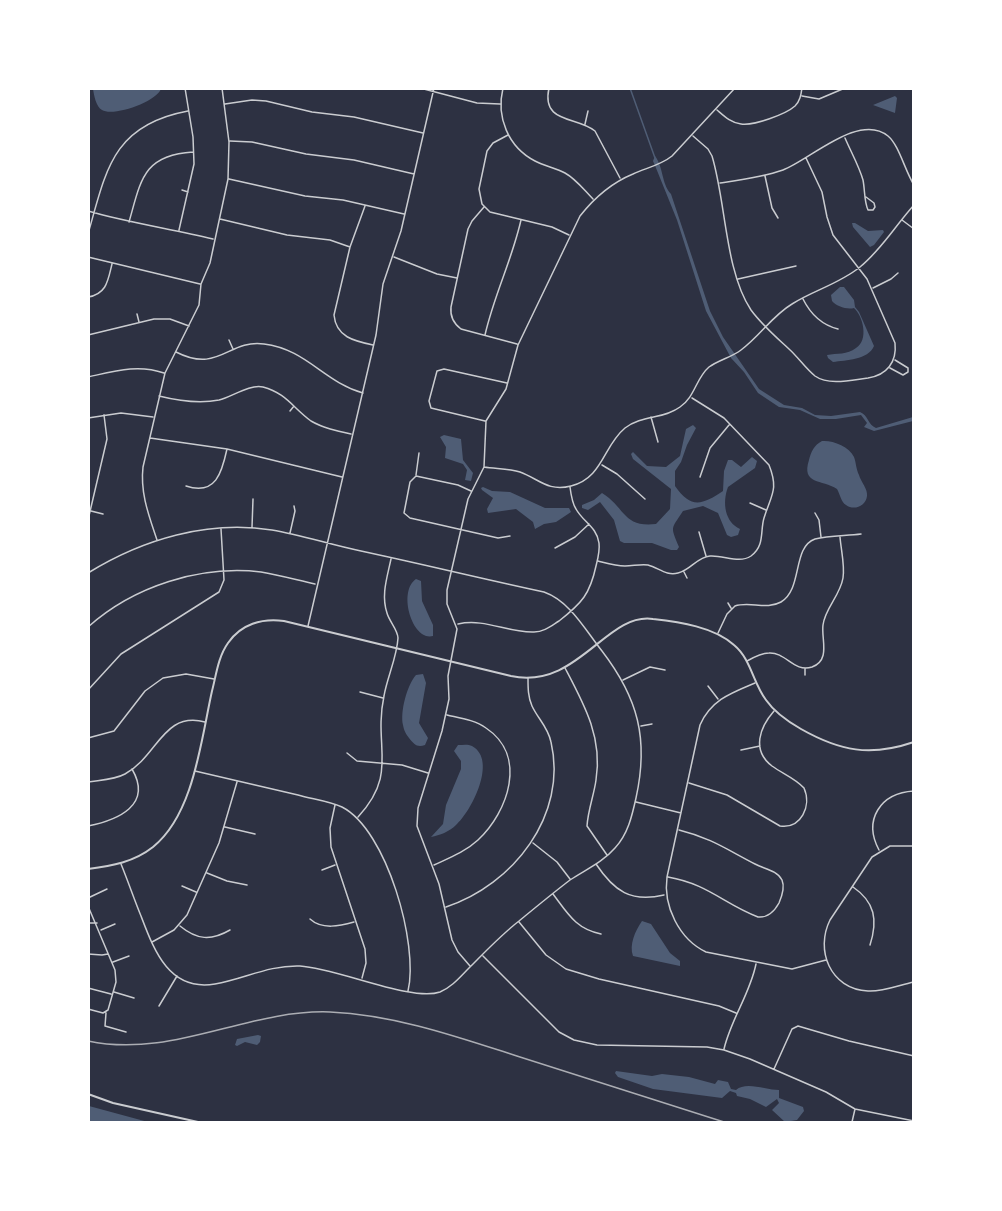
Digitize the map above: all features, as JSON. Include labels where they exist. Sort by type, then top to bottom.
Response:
[{"type":"street","points":[[179,230],[193,172],[194,152],[185,88]]},
{"type":"street","points":[[157,540],[145,502],[142,482],[143,467],[165,373],[199,305],[201,284],[210,263],[228,179],[229,141],[222,88]]},
{"type":"street","points":[[420,88],[477,103],[500,104]]},
{"type":"street","points":[[502,88],[500,104],[504,125],[514,144],[525,155],[570,176],[594,200]]},
{"type":"street","points":[[549,88],[548,102],[554,113],[592,128],[599,136],[621,180]]},
{"type":"street","points":[[470,967],[452,940],[446,907],[417,826],[418,808],[450,696],[448,676],[456,637],[456,624],[446,600],[468,499],[484,467],[486,421],[508,383],[518,345],[580,216],[594,200],[621,180],[661,164],[672,156],[735,88]]},
{"type":"street","points":[[716,109],[736,123],[753,124],[793,107],[801,96],[802,88]]},
{"type":"street","points":[[801,96],[819,99],[845,88]]},
{"type":"street","points":[[308,627],[374,345],[383,284],[405,215],[434,90]]},
{"type":"street","points":[[224,104],[263,101],[310,112],[354,117],[424,133]]},
{"type":"street","points":[[88,234],[106,172],[120,148],[148,126],[168,116],[188,111]]},
{"type":"street","points":[[584,124],[588,111]]},
{"type":"street","points":[[719,183],[765,175],[789,168],[845,137],[868,129],[878,130],[888,135],[896,146],[914,185]]},
{"type":"street","points":[[508,135],[493,143],[488,152],[479,193],[484,207],[494,213],[552,227],[569,235]]},
{"type":"street","points":[[692,135],[710,153],[719,183],[737,279],[750,309],[812,374],[824,380],[839,381],[872,377],[890,368],[894,360],[896,343],[873,288],[833,235],[822,192],[806,158]]},
{"type":"street","points":[[845,137],[861,174],[866,196]]},
{"type":"street","points":[[229,141],[252,142],[306,154],[354,160],[414,175]]},
{"type":"street","points":[[129,223],[139,185],[152,166],[167,156],[194,152]]},
{"type":"street","points":[[765,175],[772,208],[778,218]]},
{"type":"street","points":[[228,179],[405,215]]},
{"type":"street","points":[[182,190],[189,192]]},
{"type":"street","points":[[484,467],[522,473],[548,486],[570,486],[586,480],[601,465],[613,441],[621,432],[637,421],[676,410],[691,397],[707,369],[736,353],[787,307],[833,285],[859,268],[884,244],[914,205]]},
{"type":"street","points":[[365,206],[350,247],[335,309],[335,324],[346,337],[374,345]]},
{"type":"street","points":[[484,207],[470,225],[450,307],[452,323],[461,329],[518,345]]},
{"type":"street","points":[[88,211],[129,223],[179,230],[214,239]]},
{"type":"street","points":[[219,219],[287,235],[329,240],[350,247]]},
{"type":"street","points":[[485,335],[493,303],[514,250],[521,219]]},
{"type":"street","points":[[902,219],[914,230]]},
{"type":"street","points":[[88,257],[201,284]]},
{"type":"street","points":[[393,257],[456,279]]},
{"type":"street","points":[[88,297],[98,295],[104,290],[112,263]]},
{"type":"street","points":[[737,279],[796,266]]},
{"type":"street","points":[[873,288],[898,273]]},
{"type":"street","points":[[803,298],[810,310],[822,322],[838,329]]},
{"type":"street","points":[[137,314],[140,323]]},
{"type":"street","points":[[88,335],[164,318],[189,326]]},
{"type":"street","points":[[229,340],[233,350]]},
{"type":"street","points":[[175,352],[191,359],[206,360],[254,343],[276,346],[306,359],[339,384],[363,393]]},
{"type":"street","points":[[890,368],[903,375],[908,372],[908,368],[894,360]]},
{"type":"street","points":[[88,377],[136,368],[165,373]]},
{"type":"street","points":[[486,421],[431,408],[429,401],[436,373],[439,369],[444,369],[508,383]]},
{"type":"street","points":[[159,396],[175,400],[204,402],[222,399],[257,386],[279,393],[318,424],[352,434]]},
{"type":"street","points":[[598,561],[620,566],[648,565],[669,574],[684,571],[706,557],[721,556],[736,559],[751,555],[760,545],[762,526],[772,501],[774,484],[769,465],[719,414],[691,397]]},
{"type":"street","points":[[290,411],[295,406]]},
{"type":"street","points":[[88,418],[131,413],[154,417]]},
{"type":"street","points":[[88,520],[107,439],[104,416]]},
{"type":"street","points":[[651,416],[658,442]]},
{"type":"street","points":[[700,477],[708,451],[730,424]]},
{"type":"street","points":[[149,438],[227,449],[343,477]]},
{"type":"street","points":[[186,486],[195,489],[203,488],[217,480],[227,449]]},
{"type":"street","points":[[419,453],[416,476],[410,482],[404,514],[410,518],[498,538],[510,536]]},
{"type":"street","points":[[601,465],[617,474],[645,499]]},
{"type":"street","points":[[416,476],[458,485],[472,491]]},
{"type":"street","points":[[456,624],[478,621],[522,631],[539,632],[570,612],[583,600],[590,590],[598,561],[599,543],[590,524],[577,511],[570,486]]},
{"type":"street","points":[[252,528],[254,499]]},
{"type":"street","points":[[750,503],[767,510]]},
{"type":"street","points":[[290,534],[294,506]]},
{"type":"street","points":[[90,511],[103,514]]},
{"type":"street","points":[[815,513],[819,520],[821,538]]},
{"type":"street","points":[[555,548],[575,537],[590,524]]},
{"type":"street","points":[[88,566],[90,572],[125,553],[157,540],[188,532],[252,528],[290,534],[549,594],[561,600],[623,681],[640,726],[643,763],[635,802],[624,837],[608,856],[553,893],[519,921],[453,984],[440,992],[424,995],[407,992],[325,969],[302,966],[269,968],[210,985],[196,984],[177,976],[161,961],[151,942],[121,864]]},
{"type":"street","points":[[88,690],[121,654],[219,592],[223,584],[221,529]]},
{"type":"street","points":[[699,532],[706,557]]},
{"type":"street","points":[[718,634],[731,608],[740,604],[769,605],[778,603],[787,597],[792,590],[804,549],[814,540],[861,534]]},
{"type":"street","points":[[747,661],[760,655],[778,653],[796,666],[806,668],[815,665],[824,654],[822,630],[824,617],[843,578],[840,537]]},
{"type":"street","points":[[751,555],[754,560]]},
{"type":"street","points":[[357,818],[375,794],[381,780],[383,698],[398,634],[389,618],[384,601],[384,587],[392,558]]},
{"type":"street","points":[[88,627],[116,606],[154,586],[177,579],[223,571],[259,572],[317,585]]},
{"type":"street","points":[[684,571],[687,578]]},
{"type":"street","points":[[728,603],[731,608]]},
{"type":"street","points":[[778,603],[780,608]]},
{"type":"street","points":[[88,869],[121,864],[148,851],[168,832],[185,804],[215,679],[227,644],[246,627],[270,619],[528,678],[543,676],[565,668],[619,628],[636,620],[648,618],[718,634],[737,648],[747,661],[764,698],[774,711],[811,735],[843,748],[877,750],[914,742]]},
{"type":"street","points":[[623,681],[650,667],[665,670]]},
{"type":"street","points":[[565,668],[588,713],[597,745],[597,777],[587,826],[608,856]]},
{"type":"street","points":[[805,675],[806,668]]},
{"type":"street","points":[[88,738],[114,731],[144,692],[163,678],[186,674],[215,679]]},
{"type":"street","points":[[446,907],[471,897],[491,885],[518,861],[542,822],[549,802],[554,763],[551,739],[545,724],[532,706],[528,678]]},
{"type":"street","points":[[756,683],[718,700],[700,725],[667,877],[666,895],[678,928],[694,946],[712,955],[756,964],[798,969],[826,960]]},
{"type":"street","points":[[708,686],[718,700]]},
{"type":"street","points":[[360,692],[383,698]]},
{"type":"street","points":[[688,783],[727,795],[780,826],[794,825],[803,815],[807,793],[798,782],[767,761],[760,746],[761,729],[774,711]]},
{"type":"street","points":[[433,866],[465,850],[487,830],[503,804],[510,777],[508,756],[496,735],[480,724],[446,715]]},
{"type":"street","points":[[88,782],[116,777],[132,769],[150,754],[168,730],[176,724],[184,720],[205,722]]},
{"type":"street","points":[[640,726],[652,724]]},
{"type":"street","points":[[741,750],[760,746]]},
{"type":"street","points":[[347,753],[357,761],[402,765],[429,773]]},
{"type":"street","points":[[88,826],[112,820],[134,803],[140,788],[132,769]]},
{"type":"street","points":[[194,771],[335,805],[347,810],[357,818],[380,854],[400,901],[411,962],[407,992]]},
{"type":"street","points":[[151,942],[168,935],[180,925],[187,915],[224,826],[237,781]]},
{"type":"street","points":[[880,851],[873,833],[873,823],[880,805],[895,794],[914,791]]},
{"type":"street","points":[[635,802],[682,813]]},
{"type":"street","points":[[335,805],[329,835],[336,865],[366,956],[362,979]]},
{"type":"street","points":[[224,826],[255,834]]},
{"type":"street","points":[[583,827],[587,826]]},
{"type":"street","points":[[667,877],[688,881],[706,888],[758,917],[771,914],[780,901],[783,891],[783,881],[774,872],[712,840],[678,830]]},
{"type":"street","points":[[531,842],[557,862],[571,880]]},
{"type":"street","points":[[914,846],[890,846],[880,851],[867,863],[825,930],[823,950],[829,968],[840,981],[848,986],[860,990],[876,991],[914,982]]},
{"type":"street","points":[[595,864],[607,881],[620,891],[643,897],[666,895]]},
{"type":"street","points":[[322,870],[336,865]]},
{"type":"street","points":[[206,873],[247,885]]},
{"type":"street","points":[[182,886],[197,892]]},
{"type":"street","points":[[852,886],[868,898],[872,907],[873,934],[870,945]]},
{"type":"street","points":[[88,898],[107,889]]},
{"type":"street","points":[[553,893],[577,924],[585,930],[601,934]]},
{"type":"street","points":[[88,906],[110,953],[116,976],[106,1012],[105,1026],[126,1032]]},
{"type":"street","points":[[310,918],[320,925],[334,926],[356,921]]},
{"type":"street","points":[[519,921],[546,955],[566,969],[599,979],[719,1006],[736,1013]]},
{"type":"street","points":[[88,924],[97,923]]},
{"type":"street","points":[[100,930],[115,924]]},
{"type":"street","points":[[180,925],[190,934],[200,938],[216,938],[230,930]]},
{"type":"street","points":[[88,954],[110,953]]},
{"type":"street","points":[[483,955],[559,1032],[574,1040],[597,1045],[707,1047],[724,1050],[826,1092],[855,1109],[914,1121]]},
{"type":"street","points":[[113,962],[129,956]]},
{"type":"street","points":[[724,1050],[736,1013],[753,978],[756,964]]},
{"type":"street","points":[[159,1006],[177,976]]},
{"type":"street","points":[[88,988],[134,998]]},
{"type":"street","points":[[88,1009],[106,1012]]},
{"type":"street","points":[[774,1069],[792,1029],[798,1026],[914,1056]]},
{"type":"street","points":[[88,1094],[113,1103],[198,1122]]},
{"type":"street","points":[[852,1122],[855,1109]]},
{"type":"water","points":[[93,88],[161,89],[151,99],[134,107],[107,112],[98,106]]},
{"type":"water","points":[[895,96],[897,98],[895,113],[873,105]]},
{"type":"water","points":[[655,156],[671,194],[710,311],[723,337],[759,389],[784,405],[802,408],[815,415],[831,416],[860,412],[876,428],[913,417],[913,421],[874,431],[864,427],[867,423],[861,415],[820,419],[800,410],[779,407],[758,393],[731,358],[706,311],[677,220],[653,161]]},
{"type":"water","points":[[852,223],[868,231],[883,230],[884,232],[870,247]]},
{"type":"water","points":[[840,287],[844,287],[854,300],[855,307],[859,312],[874,346],[862,357],[833,362],[827,355],[853,350],[860,344],[863,334],[860,316],[854,308],[842,307],[832,301],[831,295]]},
{"type":"water","points":[[693,425],[696,428],[675,471],[675,486],[686,498],[703,502],[723,491],[724,471],[728,460],[732,460],[741,467],[752,457],[757,461],[755,468],[728,487],[726,493],[726,511],[731,522],[740,529],[738,535],[731,537],[727,535],[718,513],[703,506],[683,511],[676,522],[673,531],[679,547],[677,550],[652,543],[624,543],[620,541],[614,520],[600,502],[588,510],[582,508],[582,505],[594,500],[602,493],[630,520],[637,523],[656,524],[670,509],[671,489],[633,459],[631,454],[633,452],[647,466],[666,467],[680,456],[686,429]]},
{"type":"water","points":[[444,435],[461,439],[463,460],[473,473],[471,481],[465,480],[467,470],[463,464],[445,458],[446,447],[440,437]]},
{"type":"water","points":[[822,441],[840,444],[852,453],[867,493],[862,505],[849,507],[842,500],[837,489],[810,478],[807,468],[810,457]]},
{"type":"water","points":[[483,487],[492,491],[510,492],[545,508],[569,508],[571,512],[556,522],[544,524],[535,529],[533,522],[516,509],[488,513],[487,509],[493,498],[482,490]]},
{"type":"water","points":[[416,579],[421,581],[422,601],[433,625],[433,636],[426,636],[419,631],[410,615],[408,594],[410,585]]},
{"type":"water","points":[[423,674],[426,683],[419,723],[428,738],[425,745],[418,746],[405,732],[402,713],[413,679],[416,675]]},
{"type":"water","points":[[458,745],[470,745],[479,753],[483,762],[479,786],[475,798],[456,825],[444,833],[431,837],[443,824],[446,805],[461,769],[461,761],[454,751]]},
{"type":"water","points":[[642,921],[651,924],[670,953],[680,961],[680,966],[633,956],[633,938]]},
{"type":"water","points":[[261,1036],[257,1045],[245,1042],[235,1045],[237,1039]]},
{"type":"water","points":[[616,1071],[652,1076],[662,1074],[689,1077],[715,1084],[718,1080],[728,1082],[731,1089],[736,1090],[740,1087],[751,1086],[779,1090],[779,1098],[803,1107],[804,1111],[797,1120],[785,1122],[772,1110],[779,1103],[777,1099],[766,1107],[730,1091],[722,1098],[653,1089],[618,1077]]},
{"type":"water","points":[[89,1106],[148,1122],[89,1122]]},
{"type":"waterway","points":[[630,88],[655,158]]},
{"type":"railway","points":[[88,1041],[119,1045],[150,1044],[299,1013],[330,1012],[379,1017],[450,1035],[724,1122]]}]
